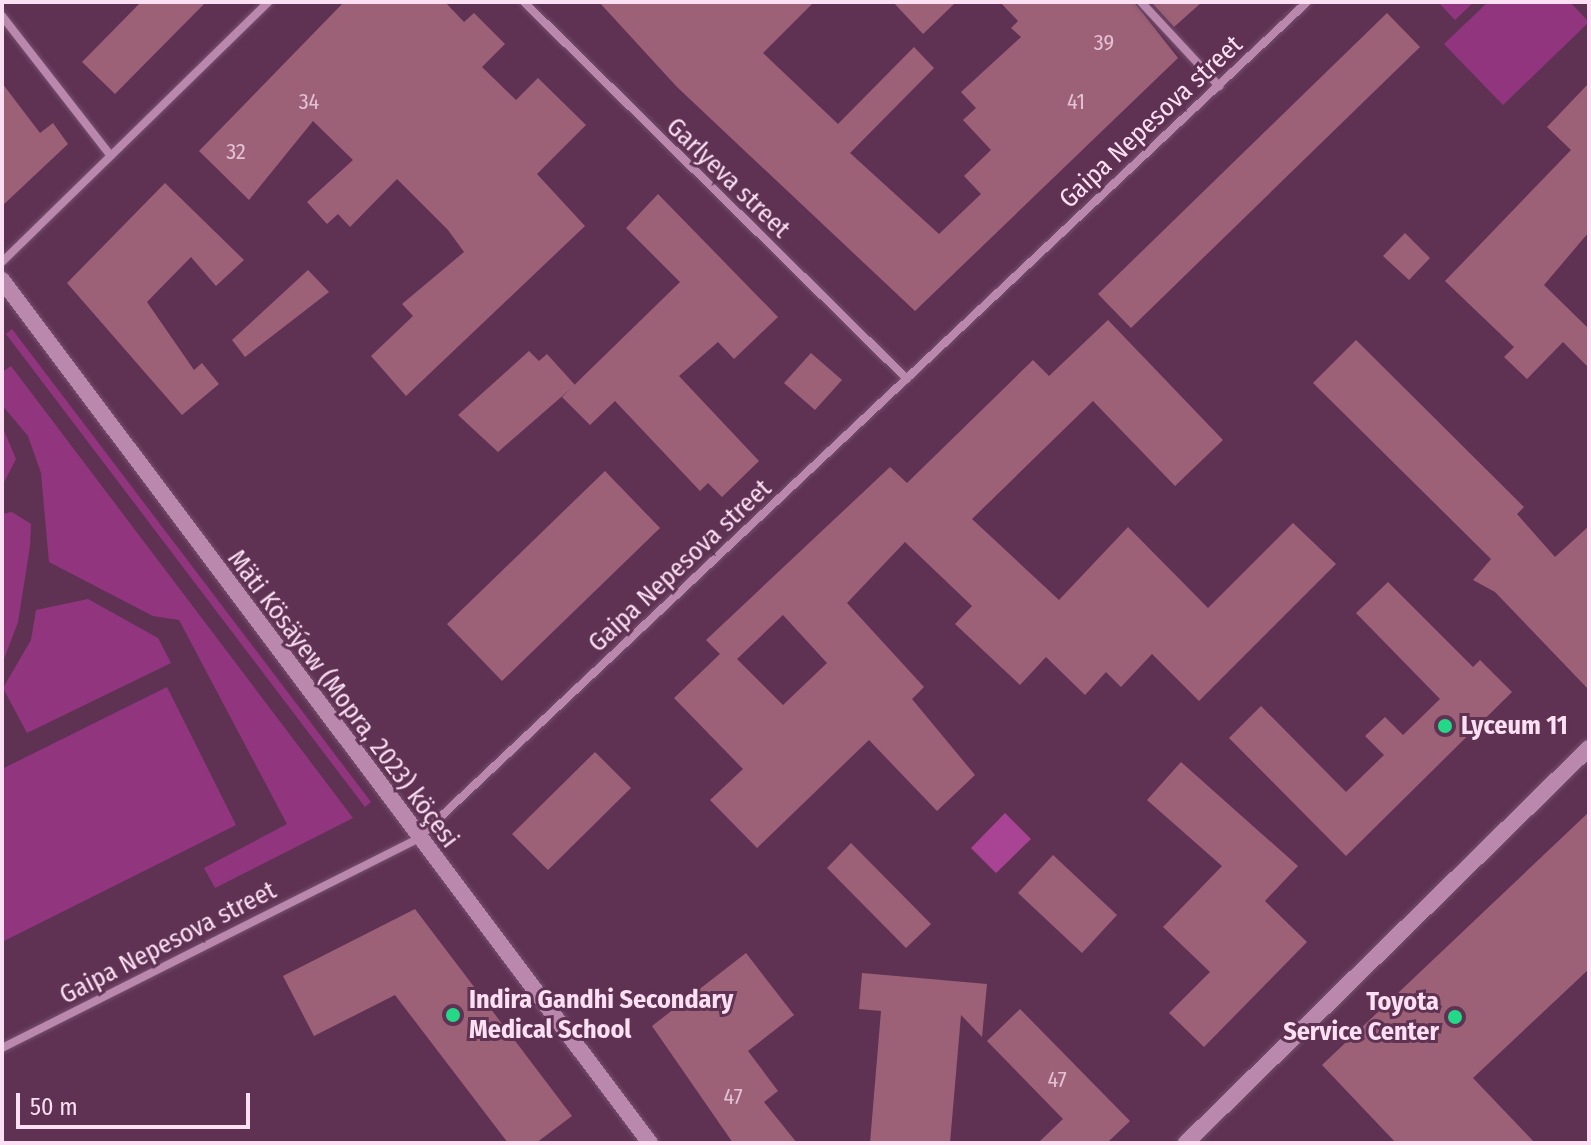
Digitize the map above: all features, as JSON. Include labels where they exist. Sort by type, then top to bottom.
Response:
[{"type":"street","points":[[2,262],[268,2]]},
{"type":"street","name":"Garlyeva street","points":[[524,2],[907,379]]},
{"type":"street","points":[[1141,2],[1219,86]]},
{"type":"street","name":"Gaipa Nepesova street","points":[[2,1048],[417,839],[1307,2]]},
{"type":"street","points":[[2,16],[111,156]]},
{"type":"street","name":"Mäti Kösäýew (Mopra, 2023) köçesi","points":[[2,280],[417,839],[650,1143]]},
{"type":"street","points":[[1186,1143],[1589,748]]},
{"type":"shaded area","points":[[1438,2],[1474,2],[1455,20]]},
{"type":"shaded area","points":[[1488,2],[1570,2],[1589,22],[1503,105],[1444,44]]},
{"type":"shaded area","points":[[12,329],[371,802],[365,807],[6,334]]},
{"type":"shaded area","points":[[11,366],[353,818],[215,888],[204,868],[287,824],[179,620],[153,616],[49,562],[41,473],[28,436],[2,405],[2,372]]},
{"type":"shaded area","points":[[2,426],[16,459],[2,486]]},
{"type":"shaded area","points":[[12,512],[31,524],[30,546],[18,622],[2,664],[2,514]]},
{"type":"shaded area","points":[[88,599],[158,638],[171,663],[27,733],[3,688],[31,640],[36,610]]},
{"type":"shaded area","points":[[167,687],[236,825],[2,942],[2,769]]},
{"type":"shaded area","points":[[1005,813],[1031,839],[996,873],[971,848]]},
{"type":"building","points":[[141,2],[206,2],[115,94],[82,62]]},
{"type":"building","points":[[344,2],[445,2],[464,22],[474,13],[505,44],[482,67],[516,100],[538,78],[586,125],[537,174],[585,226],[406,396],[371,356],[413,316],[402,304],[464,252],[448,230],[397,179],[350,227],[338,214],[327,224],[307,202],[353,160],[313,121],[249,200],[199,151]]},
{"type":"building","points":[[599,2],[814,2],[763,53],[838,124],[914,47],[934,68],[850,153],[939,234],[981,194],[964,176],[991,150],[963,120],[976,108],[961,92],[1021,37],[1011,28],[1018,21],[1000,2],[1134,2],[1178,58],[915,311],[677,87]]},
{"type":"building","points":[[893,2],[956,2],[923,34]]},
{"type":"building","points":[[1151,2],[1202,2],[1174,27]]},
{"type":"building","points":[[1387,13],[1420,47],[1131,328],[1098,294]]},
{"type":"building","points":[[2,83],[40,133],[53,123],[68,144],[2,206]]},
{"type":"building","points":[[1589,83],[1589,232],[1544,285],[1589,329],[1589,368],[1563,342],[1527,379],[1504,357],[1514,347],[1445,281],[1571,150],[1547,127]]},
{"type":"building","points":[[165,183],[244,260],[216,286],[191,257],[147,302],[194,370],[202,363],[219,384],[182,415],[67,283]]},
{"type":"building","points":[[658,194],[778,317],[734,359],[718,342],[679,376],[759,461],[722,497],[708,483],[700,491],[615,401],[590,425],[562,397],[680,282],[626,228]]},
{"type":"building","points":[[1405,233],[1430,258],[1409,280],[1383,256]]},
{"type":"building","points":[[308,270],[329,292],[245,357],[232,340]]},
{"type":"building","points":[[1108,320],[1223,440],[1175,486],[1093,401],[972,519],[1059,600],[1128,527],[1208,608],[1293,523],[1336,564],[1199,701],[1152,654],[1121,687],[1106,672],[1085,695],[1046,657],[1020,685],[955,624],[972,606],[905,542],[847,603],[924,687],[912,699],[975,775],[937,811],[869,740],[757,848],[710,800],[743,769],[674,698],[720,654],[706,640],[890,467],[907,483],[1033,360],[1049,376]],"holes":[[[783,615],[827,663],[783,705],[737,659]]]},
{"type":"building","points":[[1356,340],[1524,507],[1517,514],[1555,557],[1589,526],[1589,690],[1495,592],[1473,580],[1491,559],[1313,383]]},
{"type":"building","points":[[529,351],[539,361],[547,354],[575,385],[498,452],[458,415]]},
{"type":"building","points":[[811,353],[842,380],[815,410],[784,383]]},
{"type":"building","points":[[605,471],[660,528],[502,681],[447,624]]},
{"type":"building","name":"Lyceum 11","points":[[1388,582],[1473,667],[1480,660],[1512,692],[1346,856],[1229,738],[1261,706],[1346,792],[1384,755],[1365,736],[1385,717],[1403,735],[1440,699],[1356,613]]},
{"type":"building","points":[[595,752],[631,788],[548,870],[512,834]]},
{"type":"building","points":[[1181,762],[1298,866],[1265,901],[1307,942],[1204,1047],[1169,1013],[1210,972],[1163,927],[1222,866],[1147,800]]},
{"type":"building","name":"Toyota Service Center","points":[[1589,812],[1589,969],[1473,1078],[1535,1143],[1396,1143],[1322,1065]]},
{"type":"building","points":[[851,843],[931,924],[906,948],[827,868]]},
{"type":"building","points":[[1053,855],[1117,915],[1082,953],[1018,893]]},
{"type":"building","name":"Indira Gandhi Secondary Medical School","points":[[415,909],[572,1116],[536,1143],[508,1143],[395,995],[314,1036],[283,976]]},
{"type":"building","points":[[746,953],[794,1015],[748,1051],[778,1091],[764,1102],[797,1143],[733,1143],[652,1026]]},
{"type":"building","points":[[862,973],[987,984],[982,1037],[961,1015],[950,1143],[870,1143],[881,1011],[859,1009]]},
{"type":"building","points":[[1020,1009],[1130,1121],[1107,1143],[1038,1143],[1063,1119],[987,1041]]},
{"type":"place","name":"Lyceum 11","points":[[1445,726]]},
{"type":"place","name":"Indira Gandhi Secondary Medical School","points":[[453,1015]]},
{"type":"place","name":"Toyota Service Center","points":[[1455,1017]]}]
